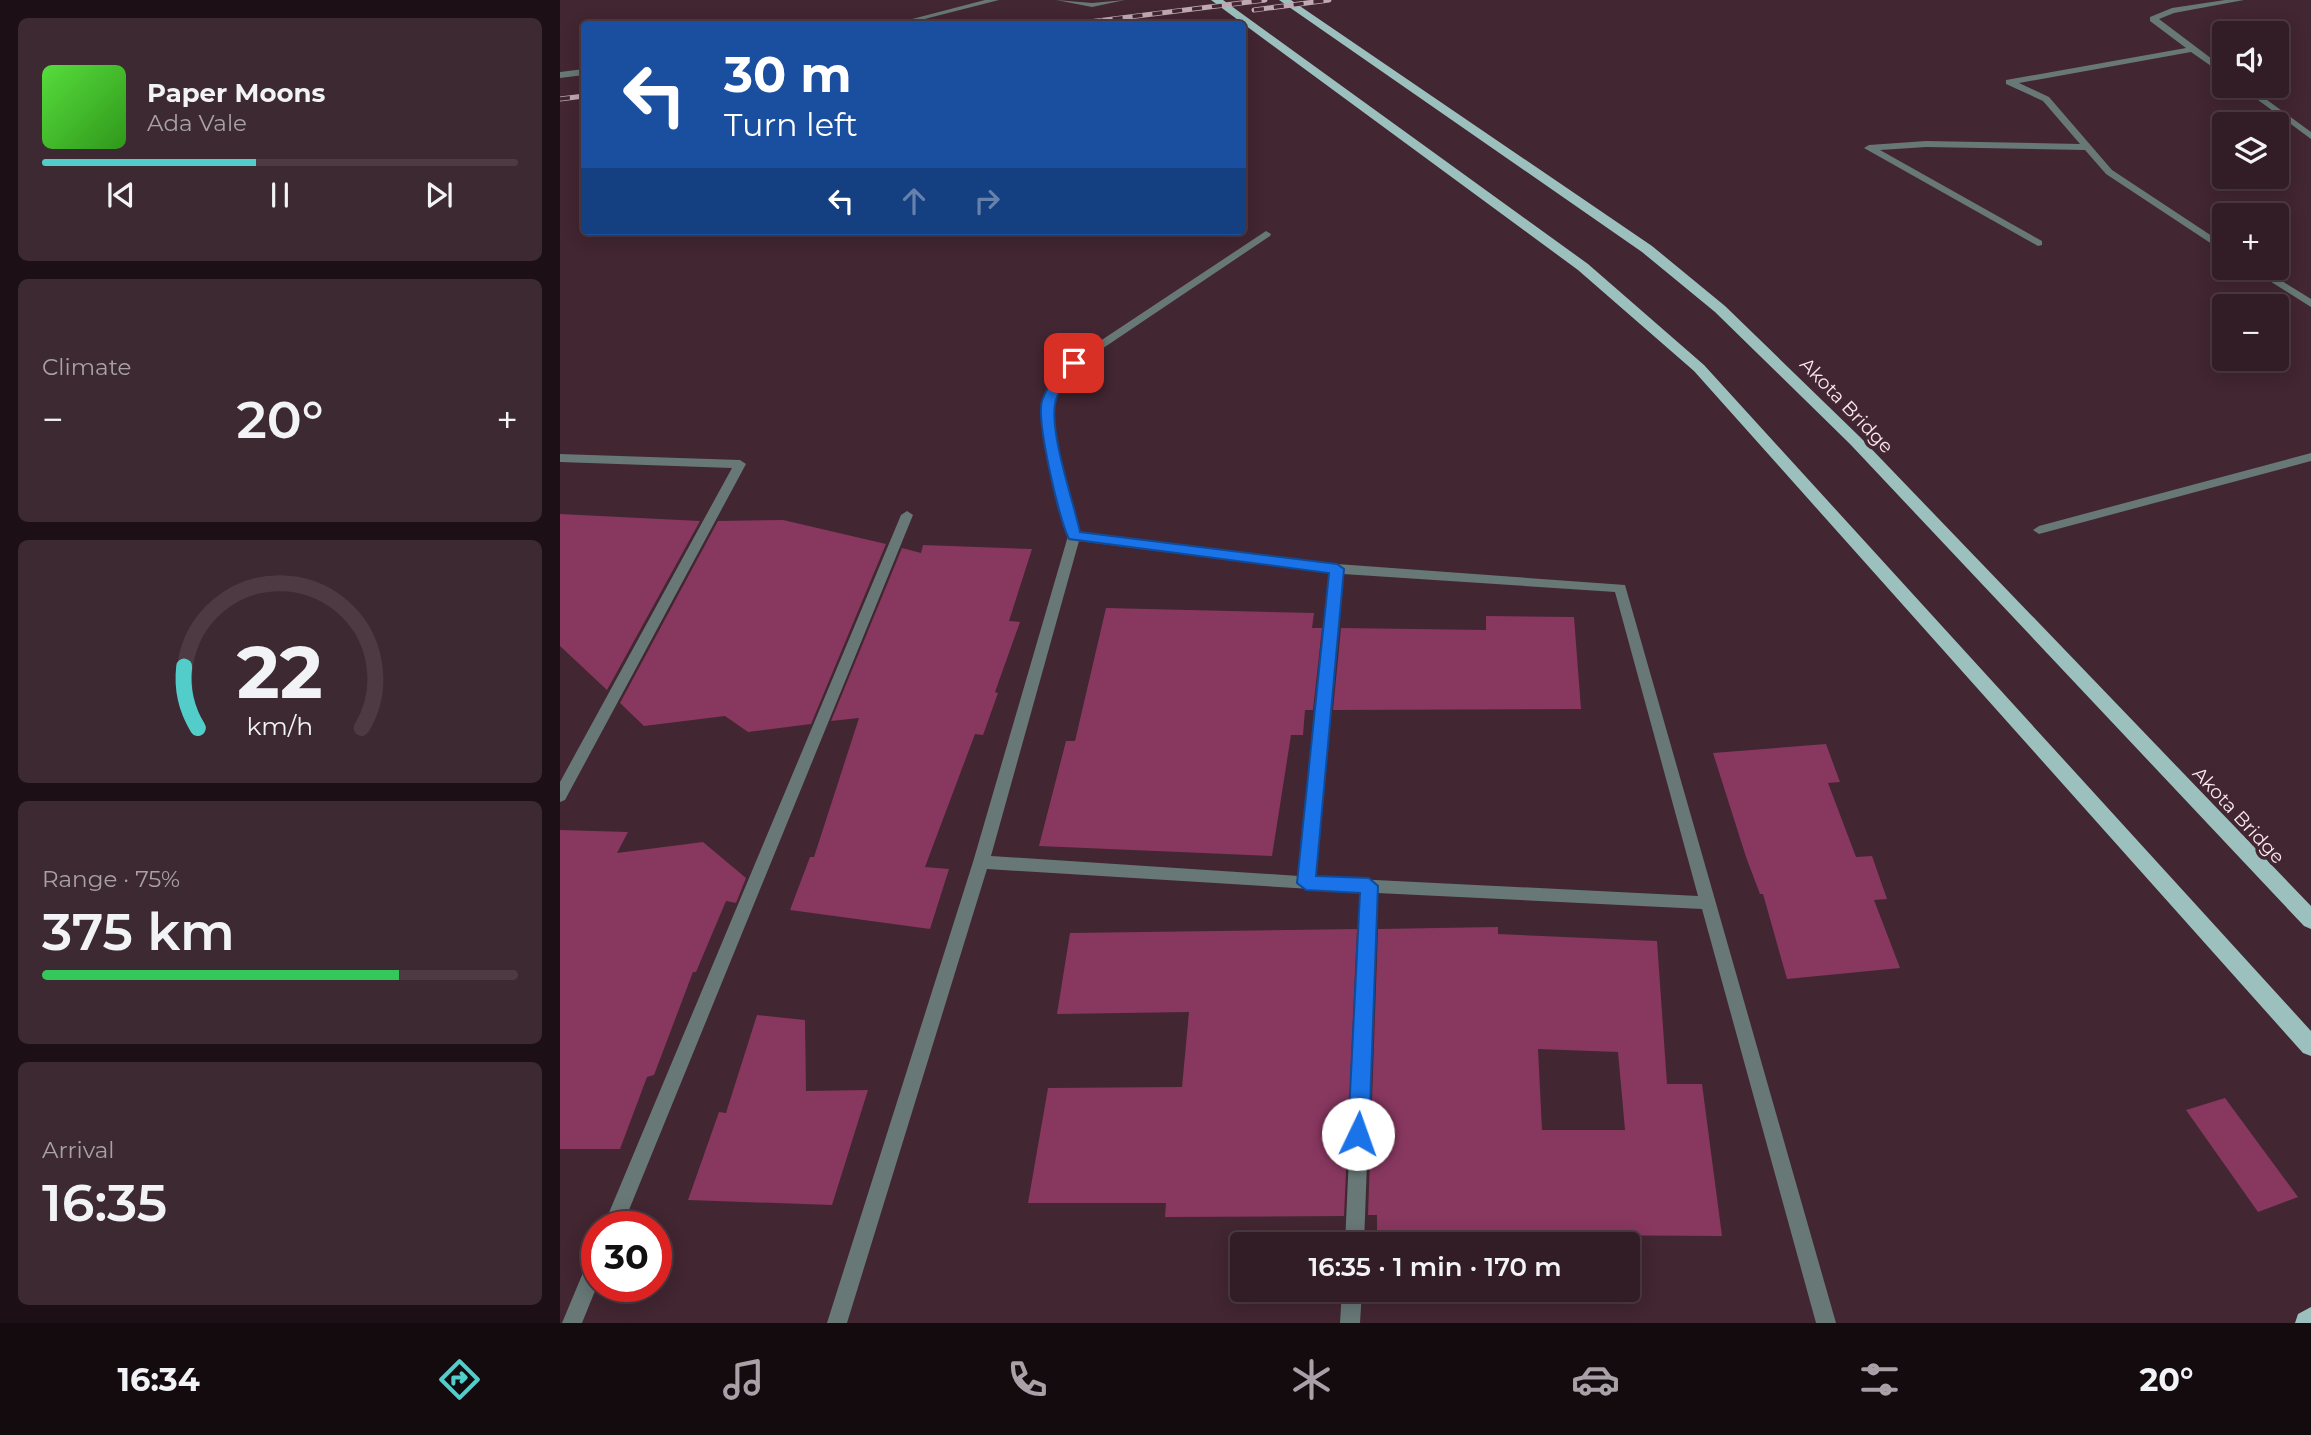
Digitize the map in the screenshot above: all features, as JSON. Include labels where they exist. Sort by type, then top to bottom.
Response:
[{"type":"main road","points":[[1216,0],[1245,21]]},
{"type":"main road","name":"Akota Bridge","points":[[1284,0],[1647,249],[1699,289],[1753,337],[2021,611],[2311,920]]},
{"type":"main road","points":[[1246,22],[1583,267],[1699,368],[2311,1046]]},
{"type":"main road","points":[[2307,1323],[2311,1319]]},
{"type":"street","points":[[909,21],[995,0]]},
{"type":"street","points":[[1060,0],[1092,5],[1121,0]]},
{"type":"street","points":[[2212,63],[2153,19],[2172,11],[2240,0]]},
{"type":"street","points":[[2193,48],[2009,82],[2046,99],[2109,172],[2212,240]]},
{"type":"street","points":[[560,75],[581,72]]},
{"type":"street","points":[[2259,98],[2311,136]]},
{"type":"street","points":[[2038,243],[1869,148],[1926,144],[2088,147]]},
{"type":"street","points":[[837,1323],[981,862],[1074,536],[1047,423],[1048,402],[1056,386],[1074,363],[1093,348],[1266,234]]},
{"type":"street","points":[[2273,280],[2311,304]]},
{"type":"street","points":[[2039,530],[2311,457]]},
{"type":"street","points":[[560,458],[740,464],[560,796]]},
{"type":"street","points":[[619,1211],[907,514]]},
{"type":"street","points":[[1074,536],[1337,569],[1620,588],[1826,1323]]},
{"type":"street","points":[[1306,883],[1337,569]]},
{"type":"street","points":[[981,862],[1306,883],[1709,903]]},
{"type":"street","points":[[1355,1232],[1369,886]]},
{"type":"street","points":[[572,1323],[581,1301]]},
{"type":"street","points":[[1350,1323],[1351,1302]]},
{"type":"building","points":[[560,514],[700,521],[607,690],[560,646]]},
{"type":"building","points":[[783,520],[886,544],[811,724],[748,732],[725,716],[644,726],[620,703],[718,521]]},
{"type":"building","points":[[923,545],[1032,549],[1009,621],[1020,622],[995,692],[998,693],[983,735],[975,734],[925,867],[949,869],[930,929],[790,910],[810,857],[814,857],[859,718],[831,721],[902,548],[921,553]]},
{"type":"building","points":[[1106,608],[1314,613],[1312,628],[1322,628],[1313,710],[1305,710],[1303,735],[1291,735],[1272,856],[1039,846],[1066,741],[1075,741]]},
{"type":"building","points":[[1486,616],[1574,617],[1581,709],[1333,710],[1341,628],[1486,630]]},
{"type":"building","points":[[1826,744],[1840,782],[1828,783],[1856,857],[1872,856],[1887,899],[1874,900],[1900,968],[1787,979],[1763,894],[1760,894],[1746,857],[1713,753]]},
{"type":"building","points":[[560,830],[628,832],[617,853],[703,842],[746,878],[736,903],[726,901],[696,972],[693,972],[654,1075],[647,1077],[620,1149],[560,1149]]},
{"type":"building","points":[[1498,927],[1498,934],[1657,941],[1667,1084],[1702,1084],[1722,1236],[1640,1236],[1640,1232],[1377,1232],[1377,1215],[1368,1215],[1378,929]],"holes":[[[1538,1049],[1618,1052],[1625,1130],[1542,1130]]]},
{"type":"building","points":[[1357,929],[1344,1216],[1165,1217],[1166,1203],[1028,1203],[1048,1088],[1182,1087],[1189,1012],[1057,1014],[1070,933]]},
{"type":"building","points":[[757,1015],[805,1020],[806,1091],[868,1090],[832,1205],[688,1200],[719,1112],[726,1113]]},
{"type":"building","points":[[2225,1098],[2298,1197],[2258,1212],[2186,1110]]},
{"type":"railway","points":[[1097,21],[1265,0]]},
{"type":"railway","points":[[1254,10],[1329,0]]},
{"type":"railway","points":[[560,99],[581,96]]},
{"type":"route","points":[[1074,363],[1056,386],[1048,402],[1047,423],[1074,536],[1337,569],[1306,883],[1369,886],[1358,1134]]}]
